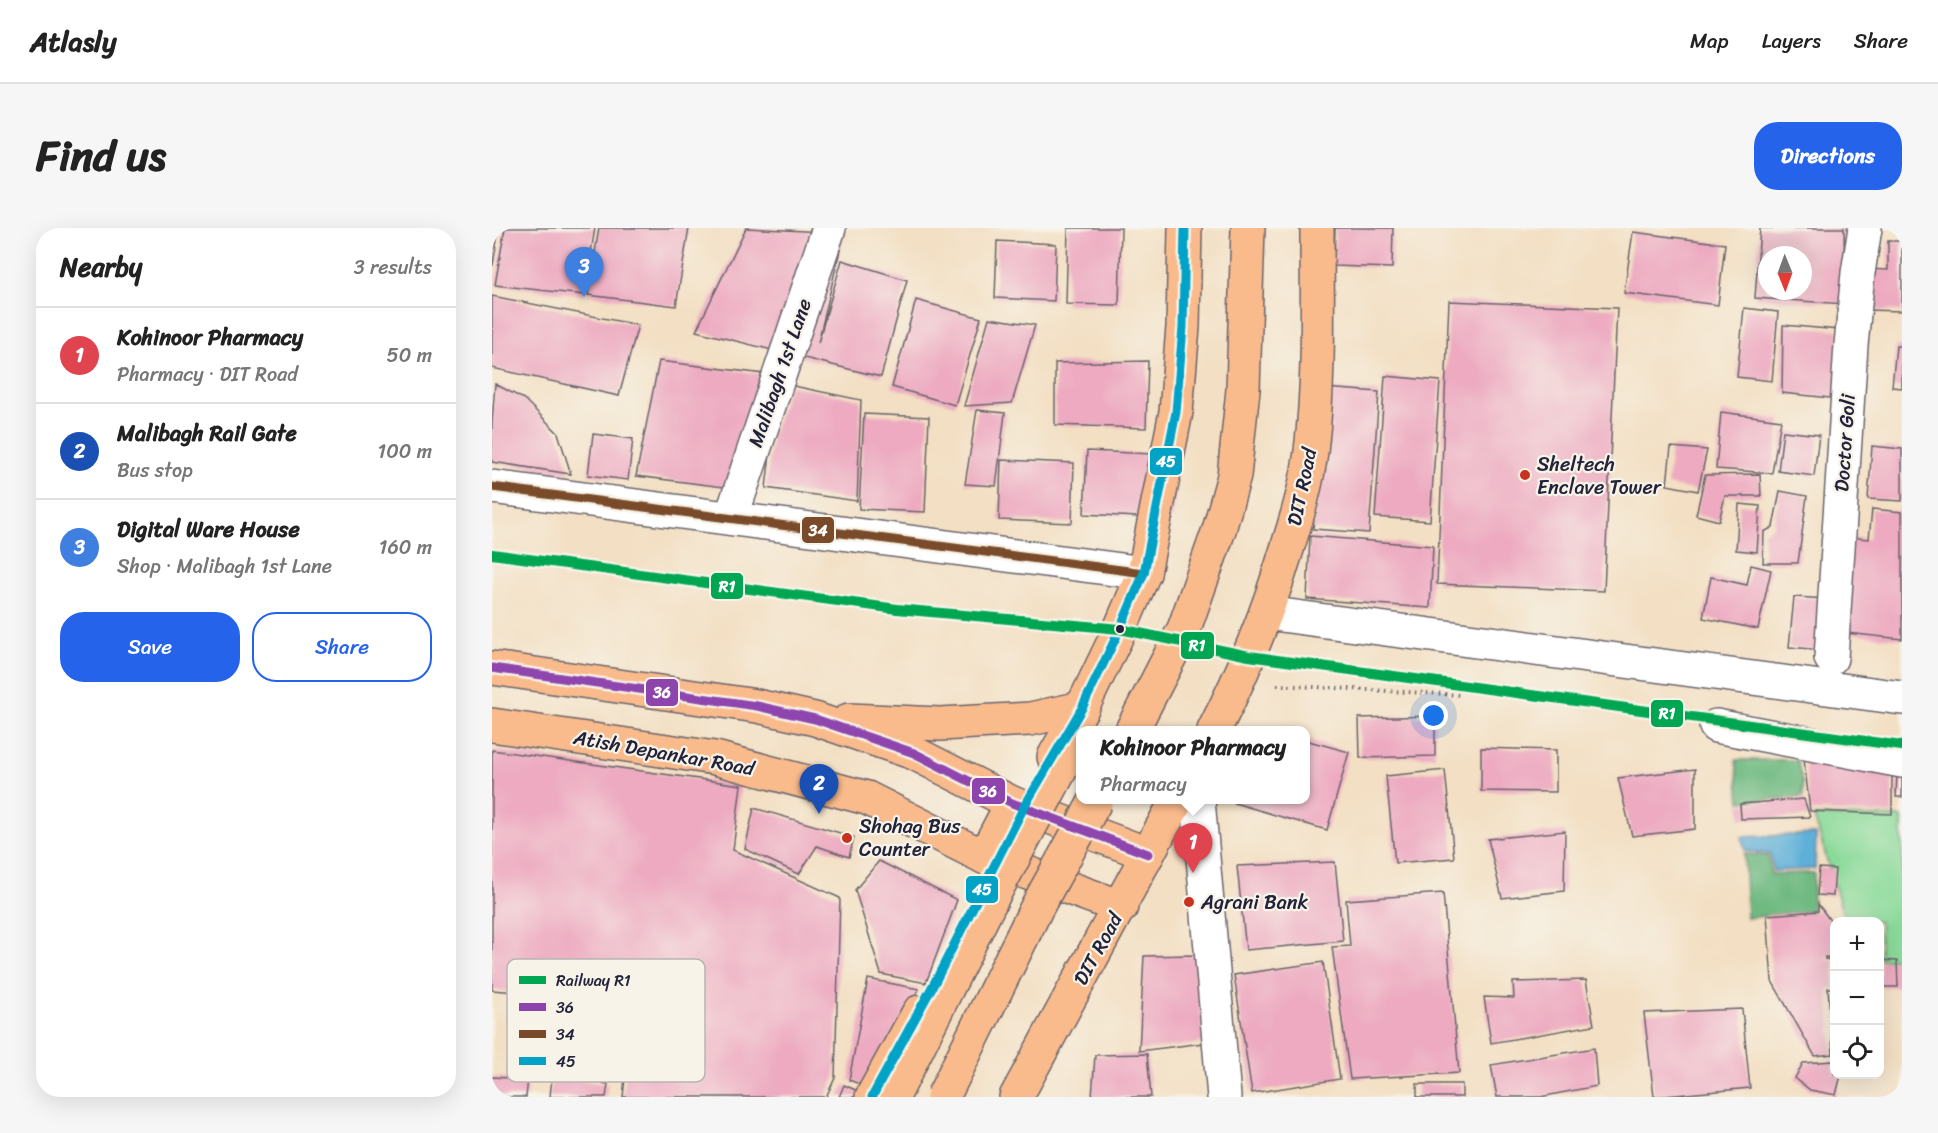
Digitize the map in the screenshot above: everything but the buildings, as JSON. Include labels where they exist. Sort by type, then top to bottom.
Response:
[{"type":"main road","points":[[1082,724],[1144,573],[1176,412],[1183,327],[1185,228]]},
{"type":"main road","points":[[1082,724],[1128,642],[1155,575],[1172,520],[1184,464],[1202,337],[1206,228]]},
{"type":"main road","points":[[1134,726],[1184,629],[1219,530],[1234,476],[1243,390],[1248,228]]},
{"type":"main road","name":"DIT Road","points":[[1216,726],[1238,683],[1266,613],[1301,503],[1311,453],[1317,377],[1317,228]]},
{"type":"main road","points":[[492,668],[757,706],[815,719],[914,753],[1018,805],[1148,854]]},
{"type":"main road","points":[[815,719],[940,724],[1030,719],[1082,724]]},
{"type":"main road","name":"Atish Depankar Road","points":[[492,725],[714,758],[867,798],[991,859],[1121,907]]},
{"type":"main road","points":[[873,1097],[1018,805],[1076,732]]},
{"type":"main road","points":[[893,1097],[1076,736]]},
{"type":"main road","points":[[943,1097],[1037,907],[1094,804]]},
{"type":"main road","name":"DIT Road","points":[[1016,1097],[1175,804]]},
{"type":"street","name":"Malibagh 1st Lane","points":[[731,518],[829,228]]},
{"type":"street","name":"Doctor Goli","points":[[1831,658],[1851,345],[1865,228]]},
{"type":"street","points":[[492,488],[1144,573]]},
{"type":"street","points":[[1266,613],[1902,698]]},
{"type":"street","points":[[1716,726],[1902,761]]},
{"type":"street","points":[[1198,804],[1224,1097]]},
{"type":"path","points":[[1238,683],[1462,695]]},
{"type":"green space","points":[[1736,760],[1797,760],[1803,797],[1740,801]]},
{"type":"green space","points":[[1814,816],[1902,817],[1902,959],[1884,959],[1884,917],[1844,917]]},
{"type":"green space","points":[[1744,854],[1768,856],[1771,874],[1814,873],[1812,911],[1747,918]]},
{"type":"water","points":[[1816,834],[1815,869],[1773,871],[1770,854],[1745,851],[1742,837]]},
{"type":"rail line","name":"R1","points":[[492,554],[897,609],[1120,629],[1249,656],[1902,746]]},
{"type":"transit line","name":"45","points":[[872,1097],[937,978],[1024,807],[1082,708],[1144,573],[1176,412],[1183,327],[1185,228]]},
{"type":"transit line","name":"34","points":[[492,487],[1144,573]]},
{"type":"transit line","name":"36","points":[[492,668],[757,706],[815,719],[914,753],[1012,803],[1148,854]]},
{"type":"place","name":"Digital Ware House","points":[[584,297]]},
{"type":"place","name":"Sheltech Enclave Tower","points":[[1525,475]]},
{"type":"place","name":"Malibagh Rail Gate","points":[[819,814]]},
{"type":"place","name":"Shohag Bus Counter","points":[[847,838]]},
{"type":"place","name":"Kohinoor Pharmacy","points":[[1193,873]]},
{"type":"place","name":"Agrani Bank","points":[[1189,902]]}]
